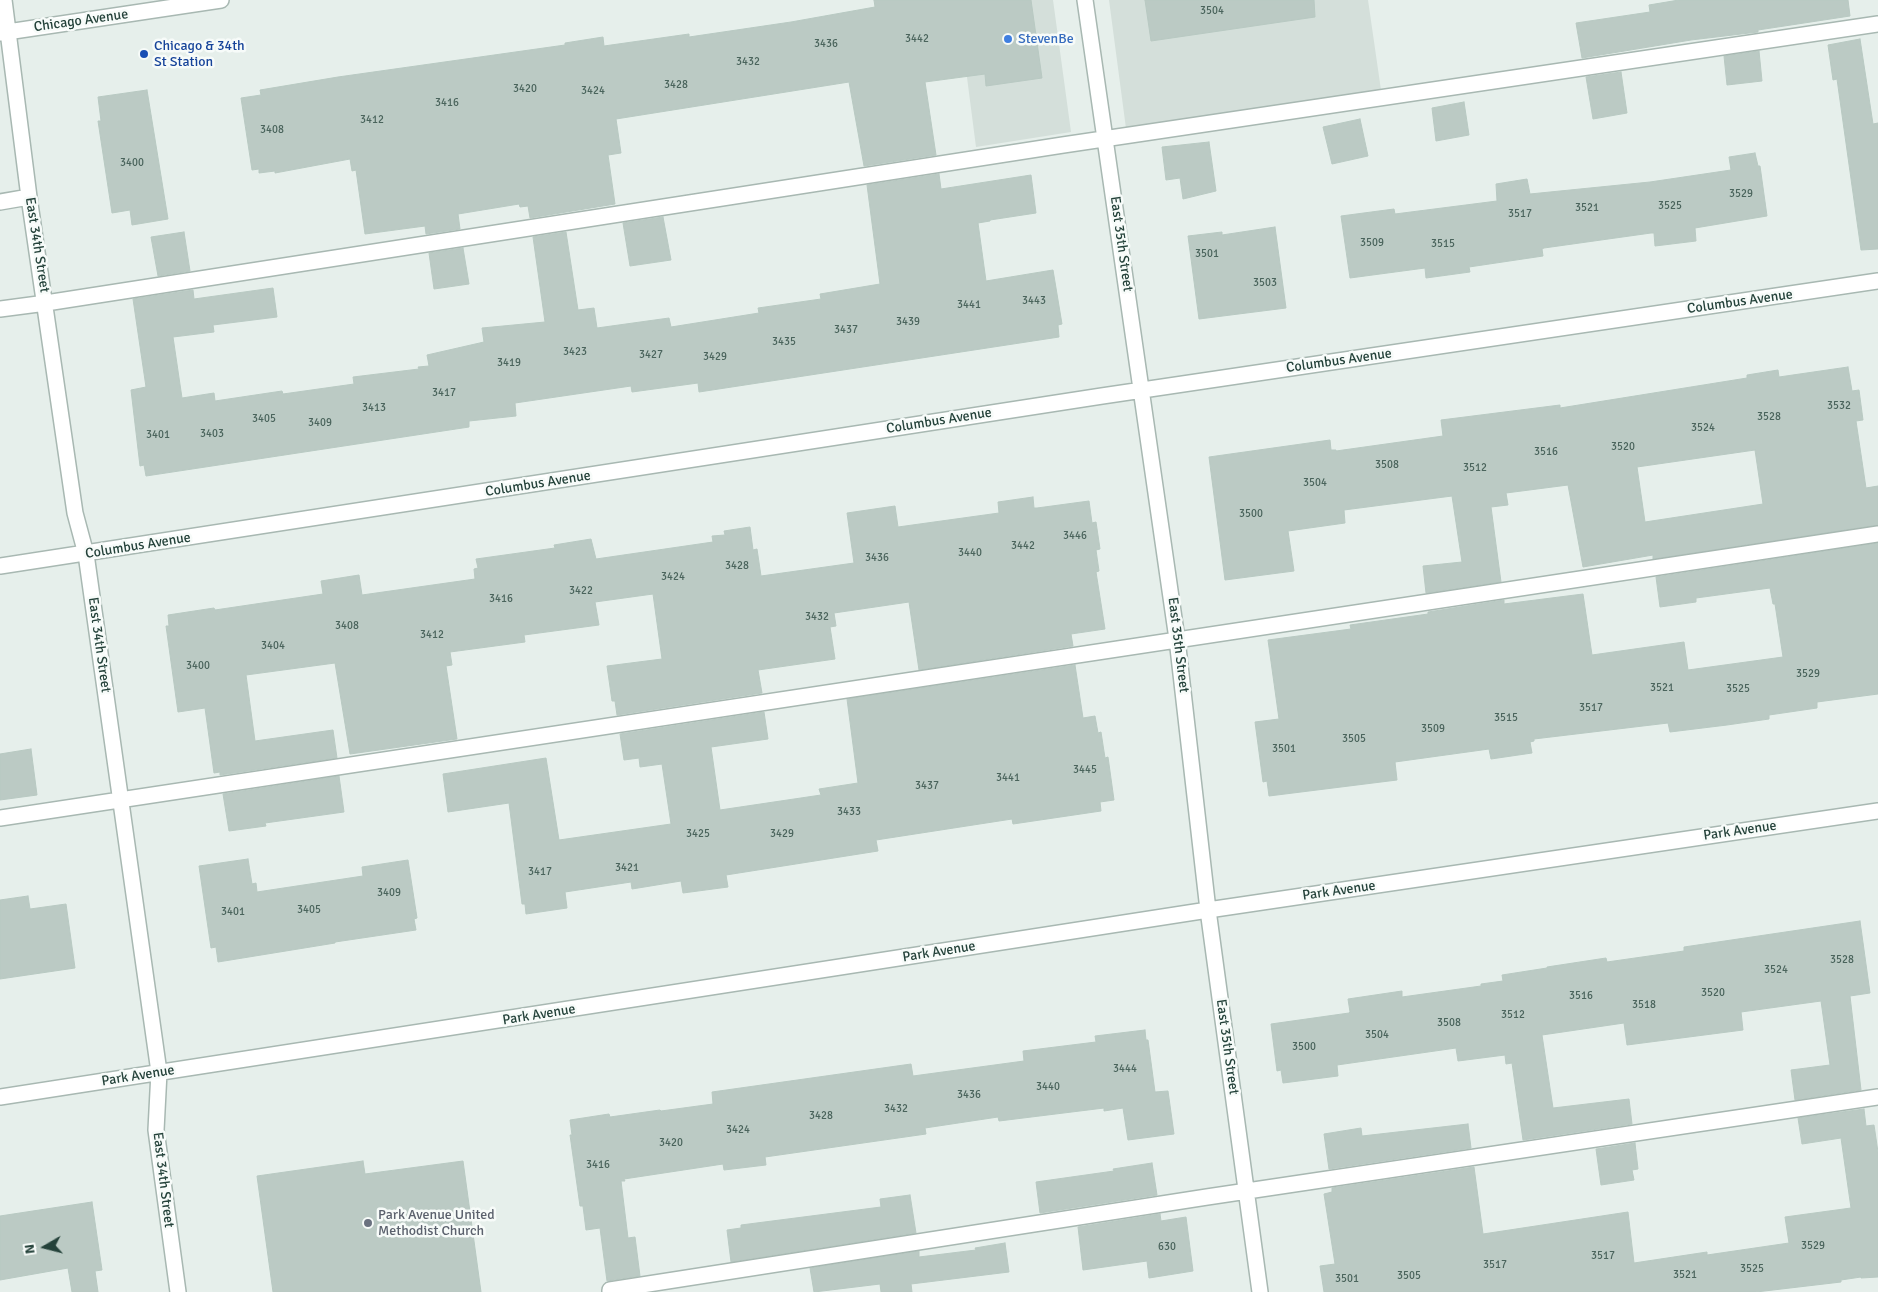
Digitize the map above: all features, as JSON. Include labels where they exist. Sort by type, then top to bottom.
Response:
[{"type":"street","name":"East 34th Street","points":[[4,0],[4,33],[46,303],[75,513],[86,554],[159,1072],[156,1130],[178,1292]]},
{"type":"street","name":"Chicago Avenue","points":[[4,33],[221,0]]},
{"type":"street","name":"East 35th Street","points":[[1085,0],[1178,639],[1208,910],[1260,1292]]},
{"type":"street","points":[[0,309],[1106,139],[1878,24]]},
{"type":"street","points":[[0,202],[29,197]]},
{"type":"street","name":"Columbus Avenue","points":[[0,566],[1142,390],[1878,281]]},
{"type":"street","points":[[0,818],[1878,534]]},
{"type":"street","name":"Park Avenue","points":[[0,1097],[1208,910],[1878,811]]},
{"type":"street","points":[[610,1292],[610,1290],[620,1288],[1247,1191],[1878,1097]]},
{"type":"shaded area","points":[[957,0],[1053,0],[1071,132],[976,147]]},
{"type":"shaded area","points":[[1109,0],[1368,0],[1382,97],[1127,136]]},
{"type":"building","points":[[874,0],[1031,0],[1042,78],[986,86],[985,74],[925,82],[936,155],[864,166],[849,82],[616,119],[621,153],[608,155],[615,204],[530,218],[528,206],[520,207],[519,204],[458,214],[460,229],[426,234],[425,226],[365,234],[356,170],[352,171],[350,159],[275,173],[275,171],[259,173],[259,169],[252,170],[241,98],[261,95],[260,90],[565,45],[565,43],[603,37],[604,46],[689,34],[689,37],[875,7]]},
{"type":"building","points":[[1145,0],[1314,0],[1315,17],[1151,41]]},
{"type":"building","points":[[1679,0],[1848,0],[1850,16],[1758,30],[1758,32],[1691,40],[1582,58],[1576,23],[1650,12],[1649,5]]},
{"type":"building","points":[[1860,39],[1873,124],[1878,123],[1878,249],[1861,250],[1837,79],[1833,80],[1828,45]]},
{"type":"building","points":[[1759,51],[1762,81],[1727,85],[1724,56]]},
{"type":"building","points":[[1621,72],[1627,113],[1593,119],[1586,77]]},
{"type":"building","points":[[147,90],[168,219],[132,225],[130,210],[112,213],[98,121],[101,121],[98,97]]},
{"type":"building","points":[[1464,102],[1469,135],[1436,141],[1432,108]]},
{"type":"building","points":[[1360,119],[1368,156],[1332,164],[1323,127]]},
{"type":"building","points":[[1209,142],[1216,191],[1183,199],[1180,178],[1166,180],[1162,147]]},
{"type":"building","points":[[1755,153],[1758,166],[1760,166],[1767,216],[1695,228],[1696,241],[1655,246],[1654,233],[1651,233],[1544,248],[1542,249],[1543,256],[1469,267],[1470,272],[1426,278],[1425,268],[1350,278],[1341,216],[1394,209],[1395,214],[1497,201],[1496,184],[1527,179],[1530,194],[1650,182],[1731,170],[1729,157]]},
{"type":"building","points":[[939,174],[941,189],[1031,175],[1036,213],[978,223],[986,281],[1053,270],[1062,324],[1058,325],[1059,337],[699,392],[698,383],[632,392],[631,386],[515,403],[516,416],[469,421],[469,427],[146,476],[144,465],[140,466],[131,390],[146,387],[133,299],[193,290],[194,299],[273,288],[277,317],[213,325],[214,332],[173,337],[182,398],[214,393],[215,401],[282,391],[283,394],[354,384],[353,377],[419,369],[418,367],[429,366],[427,355],[484,342],[482,328],[545,322],[533,237],[566,232],[578,310],[594,308],[597,328],[669,318],[671,327],[759,313],[758,308],[821,299],[820,294],[880,284],[867,185]]},
{"type":"building","points":[[663,217],[671,260],[630,266],[623,223]]},
{"type":"building","points":[[1275,227],[1286,308],[1199,319],[1188,236],[1222,232],[1222,235]]},
{"type":"building","points":[[184,232],[190,271],[158,276],[151,237]]},
{"type":"building","points":[[463,248],[469,284],[434,289],[429,253]]},
{"type":"building","points":[[1848,367],[1852,391],[1859,390],[1863,420],[1856,421],[1866,488],[1878,486],[1878,525],[1653,559],[1653,555],[1583,567],[1568,485],[1506,493],[1508,505],[1491,507],[1501,582],[1426,593],[1423,566],[1462,562],[1452,496],[1344,510],[1345,523],[1288,531],[1294,571],[1225,580],[1209,457],[1330,440],[1331,450],[1336,451],[1443,436],[1441,420],[1560,405],[1560,408],[1747,378],[1747,375],[1778,370],[1779,377]],"holes":[[[1755,450],[1763,504],[1645,522],[1637,467]]]},
{"type":"building","points":[[1033,497],[1034,508],[1089,501],[1092,523],[1096,522],[1100,549],[1096,550],[1099,571],[1096,572],[1105,629],[1071,634],[1073,646],[919,670],[909,602],[834,613],[836,626],[830,627],[835,659],[758,670],[762,693],[617,715],[615,701],[612,701],[607,666],[662,659],[653,594],[595,602],[599,625],[524,635],[525,642],[450,652],[452,665],[446,666],[457,739],[350,754],[335,663],[246,675],[255,741],[333,730],[337,758],[220,775],[220,772],[214,773],[205,708],[178,712],[166,626],[169,626],[168,615],[323,594],[321,581],[359,575],[362,595],[475,579],[474,569],[478,568],[476,559],[555,548],[554,545],[591,539],[596,559],[713,542],[712,536],[725,535],[724,531],[750,527],[753,550],[757,549],[761,576],[854,563],[847,513],[895,506],[898,527],[999,513],[998,502]]},
{"type":"building","points":[[1878,543],[1878,694],[1817,702],[1817,708],[1769,715],[1769,719],[1727,725],[1670,732],[1668,723],[1534,739],[1534,741],[1530,742],[1532,753],[1491,759],[1489,749],[1395,762],[1397,780],[1269,796],[1267,781],[1263,782],[1255,722],[1279,719],[1268,640],[1351,629],[1350,625],[1428,614],[1428,612],[1504,600],[1504,604],[1583,594],[1592,655],[1684,642],[1688,670],[1783,657],[1775,604],[1773,604],[1770,588],[1696,598],[1696,602],[1660,607],[1656,577]]},
{"type":"building","points":[[1075,665],[1083,718],[1095,716],[1098,733],[1101,732],[1105,758],[1108,757],[1114,800],[1100,802],[1101,811],[1013,824],[1012,819],[876,840],[878,851],[726,875],[728,887],[683,893],[681,881],[632,889],[631,882],[565,892],[567,908],[526,914],[525,904],[522,904],[509,803],[448,812],[443,774],[546,758],[559,840],[671,824],[662,764],[640,767],[639,758],[624,760],[620,734],[764,712],[768,739],[711,747],[720,810],[821,795],[819,789],[858,783],[847,699]]},
{"type":"building","points":[[31,749],[37,795],[0,800],[0,754]]},
{"type":"building","points":[[339,776],[344,812],[265,823],[266,826],[229,831],[223,794]]},
{"type":"building","points":[[248,859],[252,884],[256,883],[257,892],[363,876],[362,867],[408,860],[417,918],[414,919],[416,930],[218,962],[216,947],[211,948],[199,866]]},
{"type":"building","points":[[28,896],[30,909],[66,904],[75,968],[0,979],[0,900]]},
{"type":"building","points":[[1860,921],[1870,993],[1850,996],[1861,1090],[1795,1100],[1791,1070],[1830,1065],[1821,1001],[1741,1012],[1743,1030],[1627,1045],[1624,1023],[1542,1035],[1553,1108],[1629,1099],[1632,1124],[1523,1140],[1512,1063],[1506,1064],[1505,1055],[1458,1061],[1456,1048],[1337,1065],[1338,1076],[1283,1083],[1281,1070],[1277,1071],[1271,1024],[1349,1013],[1348,999],[1402,991],[1402,997],[1481,986],[1481,984],[1503,981],[1502,975],[1547,967],[1606,958],[1607,962],[1684,951],[1684,947]]},
{"type":"building","points":[[1145,1030],[1155,1092],[1168,1091],[1174,1134],[1128,1140],[1123,1108],[1104,1111],[1104,1108],[999,1121],[998,1117],[925,1128],[926,1134],[765,1157],[766,1165],[724,1170],[723,1164],[624,1179],[625,1181],[621,1181],[628,1238],[635,1237],[640,1276],[607,1281],[600,1228],[586,1230],[583,1206],[580,1206],[570,1135],[572,1135],[570,1120],[609,1114],[610,1117],[713,1104],[712,1092],[911,1064],[913,1076],[1024,1061],[1023,1051],[1096,1042],[1095,1036]]},
{"type":"building","points":[[1864,1109],[1866,1126],[1874,1125],[1878,1152],[1878,1277],[1861,1277],[1841,1280],[1841,1282],[1756,1292],[1324,1292],[1320,1266],[1335,1264],[1324,1194],[1332,1192],[1332,1188],[1474,1167],[1483,1234],[1628,1212],[1634,1263],[1707,1252],[1707,1255],[1789,1243],[1785,1217],[1851,1208],[1841,1138],[1802,1144],[1798,1118]]},
{"type":"building","points":[[1468,1124],[1471,1148],[1329,1169],[1324,1134],[1361,1128],[1362,1136]]},
{"type":"building","points":[[1635,1143],[1638,1169],[1632,1170],[1634,1180],[1601,1185],[1596,1149]]},
{"type":"building","name":"Park Avenue United Methodist Church","points":[[363,1161],[365,1174],[463,1161],[481,1292],[273,1292],[257,1176]]},
{"type":"building","points":[[1152,1163],[1157,1195],[1040,1213],[1036,1182],[1114,1171],[1113,1169]]},
{"type":"building","points":[[910,1195],[916,1233],[731,1262],[727,1230],[741,1228],[741,1225],[881,1207],[880,1199]]},
{"type":"building","points":[[92,1202],[102,1270],[95,1271],[98,1292],[72,1292],[68,1268],[0,1280],[0,1216]]},
{"type":"building","points":[[1160,1214],[1161,1221],[1186,1217],[1193,1271],[1149,1278],[1147,1261],[1083,1270],[1078,1227]]},
{"type":"building","points":[[1005,1243],[1009,1272],[911,1284],[912,1292],[881,1292],[880,1284],[814,1292],[810,1268],[919,1251],[919,1257],[976,1250],[975,1248]]},
{"type":"place","name":"StevenBe","points":[[1008,39]]},
{"type":"place","name":"Chicago & 34th St Station","points":[[144,54]]},
{"type":"place","name":"Park Avenue United Methodist Church","points":[[368,1223]]}]
